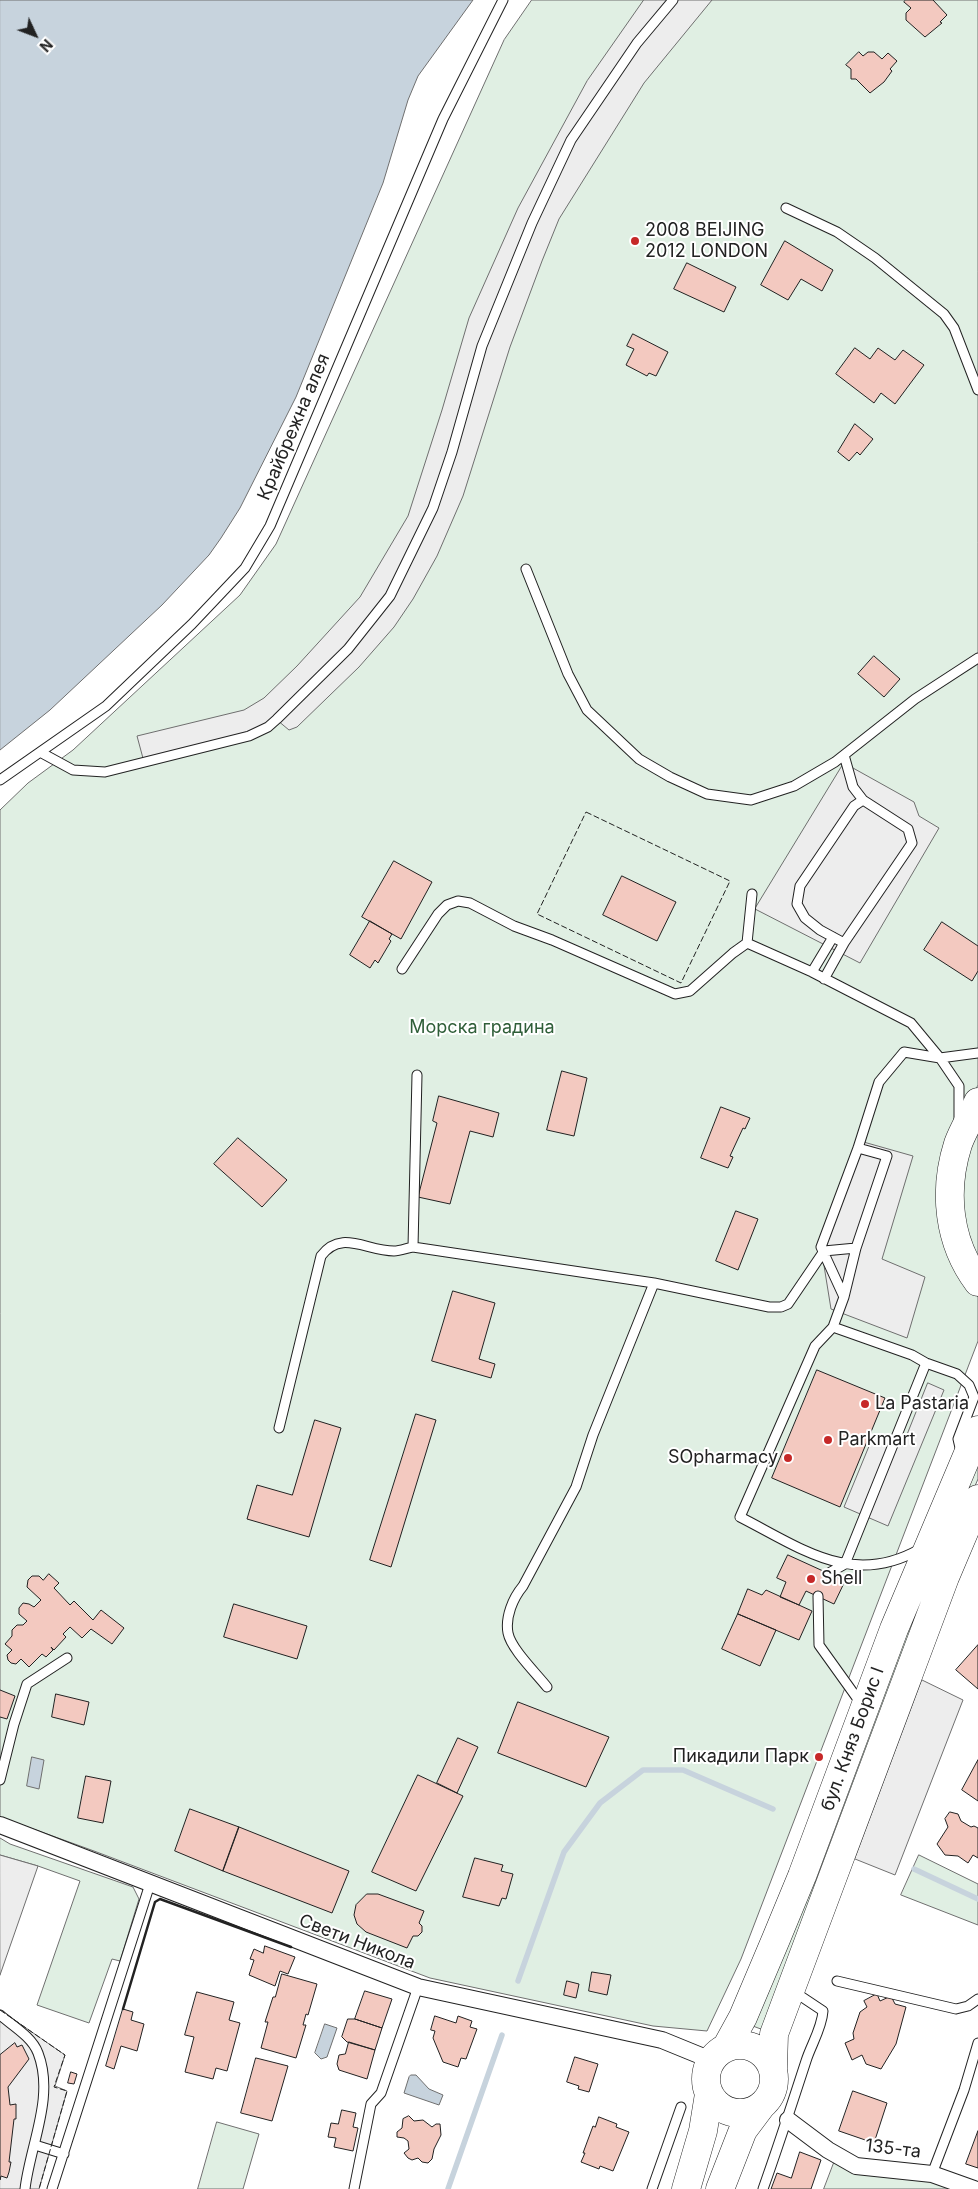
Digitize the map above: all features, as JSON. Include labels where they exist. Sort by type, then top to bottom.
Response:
[{"type":"highway","points":[[978,1102],[959,1142],[950,1185],[952,1227],[967,1264],[978,1282]]},
{"type":"highway","name":"бул. Княз Борис I","points":[[719,2054],[743,2017],[776,1939],[928,1544],[978,1430]]},
{"type":"highway","name":"бул. Княз Борис I","points":[[773,2068],[774,2034],[945,1577],[978,1499]]},
{"type":"highway","points":[[945,1577],[978,1522]]},
{"type":"highway","points":[[720,2189],[743,2130],[768,2099],[773,2089],[773,2068],[762,2052],[754,2047],[735,2045],[719,2054],[707,2070],[706,2082],[709,2094],[714,2102],[722,2109],[732,2112],[752,2111],[761,2106]]},
{"type":"highway","points":[[686,2189],[703,2131],[709,2094]]},
{"type":"street","name":"Свети Никола","points":[[0,1825],[418,1987],[719,2054]]},
{"type":"street","name":"135-та","points":[[788,2120],[828,2150],[856,2166],[932,2174],[974,2189]]},
{"type":"lane","name":"Крайбрежна алея","points":[[0,780],[106,706],[192,624],[245,568],[270,526],[397,223],[443,119],[503,0]]},
{"type":"lane","points":[[40,752],[73,770],[105,772],[249,736],[268,727],[348,648],[390,596],[433,508],[452,452],[482,346],[532,223],[571,140],[638,43],[673,0]]},
{"type":"lane","points":[[786,208],[837,232],[875,258],[944,314],[954,328],[978,390]]},
{"type":"lane","points":[[526,569],[568,674],[587,710],[639,759],[662,773],[707,794],[751,800],[794,786],[844,755],[916,699],[978,658]]},
{"type":"lane","points":[[824,979],[844,944],[912,843],[908,829],[863,800],[853,787],[844,755]]},
{"type":"lane","points":[[844,944],[804,918],[797,904],[800,886],[854,806],[863,800]]},
{"type":"lane","points":[[747,943],[752,894]]},
{"type":"lane","points":[[402,969],[438,914],[447,905],[458,901],[470,903],[514,926],[552,940],[675,994],[690,991],[732,952],[747,943]]},
{"type":"lane","points":[[812,972],[833,937]]},
{"type":"lane","points":[[747,943],[812,972],[911,1023],[940,1058],[959,1086],[959,1142]]},
{"type":"lane","points":[[844,1297],[821,1248],[858,1148],[879,1082],[904,1052],[940,1058],[978,1053]]},
{"type":"lane","points":[[413,1247],[417,1075]]},
{"type":"lane","points":[[858,1148],[887,1156],[856,1248],[844,1297],[833,1327],[815,1346],[740,1517],[828,1561],[845,1564],[867,1567],[887,1564],[905,1558],[928,1544]]},
{"type":"lane","points":[[279,1428],[321,1256],[332,1243],[341,1242],[394,1251],[413,1247],[654,1283],[769,1307],[780,1307],[788,1304],[795,1297],[824,1251]]},
{"type":"lane","points":[[824,1251],[856,1248]]},
{"type":"lane","points":[[547,1687],[514,1646],[508,1633],[514,1598],[523,1586],[576,1488],[593,1435],[654,1283]]},
{"type":"lane","points":[[833,1327],[912,1354],[926,1363],[958,1374],[969,1385],[974,1397],[958,1439],[964,1463]]},
{"type":"lane","points":[[829,1573],[845,1564],[926,1363]]},
{"type":"lane","points":[[818,1596],[819,1645],[864,1708]]},
{"type":"lane","points":[[0,1780],[14,1724],[27,1684],[67,1658]]},
{"type":"lane","points":[[52,2189],[150,1884]]},
{"type":"lane","points":[[837,1981],[956,2009],[968,2006],[978,1999]]},
{"type":"lane","points":[[354,2189],[371,2104],[381,2094],[418,1987]]},
{"type":"lane","points":[[763,2189],[788,2120],[812,2042],[823,2021],[824,2011],[791,1990]]},
{"type":"lane","points":[[0,2016],[26,2036],[38,2052],[44,2085],[35,2145],[25,2189]]},
{"type":"lane","points":[[932,2174],[964,2090],[978,2043]]},
{"type":"lane","points":[[652,2189],[681,2107]]},
{"type":"lane","points":[[35,2145],[64,2154]]},
{"type":"green space","name":"Морска градина","points":[[532,0],[978,0],[978,1085],[949,1143],[971,1287],[978,1297],[978,1341],[741,1959],[707,2031],[653,2026],[430,1978],[0,1817],[0,810],[28,783],[73,750],[240,595],[276,544],[504,40]]},
{"type":"green space","points":[[978,1120],[978,1266],[959,1206],[961,1181]]},
{"type":"green space","points":[[978,1455],[978,1479],[933,1582],[769,2032],[750,2025]]},
{"type":"green space","points":[[0,1838],[10,1844],[133,1887],[139,1899],[120,1961],[112,1959],[89,2023],[37,2005],[80,1881],[0,1855]]},
{"type":"green space","points":[[919,1855],[978,1884],[978,1925],[901,1895]]},
{"type":"green space","points":[[217,2122],[259,2134],[243,2189],[198,2189]]},
{"type":"green space","points":[[837,2155],[974,2189],[824,2189]]},
{"type":"shaded area","points":[[0,0],[473,0],[418,76],[408,100],[383,183],[296,397],[240,508],[209,555],[162,605],[50,710],[0,750]]},
{"type":"shaded area","points":[[644,0],[712,0],[644,83],[559,219],[510,347],[463,496],[437,556],[413,599],[394,627],[359,667],[297,727],[289,730],[277,720],[268,727],[144,762],[137,736],[244,710],[264,698],[297,666],[360,597],[408,516],[469,318],[518,208],[587,81]]},
{"type":"shaded area","points":[[844,763],[914,802],[919,816],[939,828],[860,963],[755,909]]},
{"type":"shaded area","points":[[860,1141],[913,1156],[882,1259],[925,1277],[907,1338],[831,1309],[821,1247]]},
{"type":"shaded area","points":[[928,1383],[944,1390],[888,1526],[844,1507],[874,1434],[902,1446]]},
{"type":"shaded area","points":[[922,1680],[963,1700],[895,1875],[855,1859]]},
{"type":"shaded area","points":[[32,1757],[44,1760],[39,1789],[27,1786]]},
{"type":"shaded area","points":[[0,1855],[38,1866],[0,1975]]},
{"type":"shaded area","points":[[0,2010],[65,2055],[55,2086],[67,2091],[39,2189],[0,2189]]},
{"type":"shaded area","points":[[325,2024],[337,2028],[327,2057],[321,2059],[315,2053]]},
{"type":"shaded area","points":[[411,2075],[416,2075],[429,2089],[443,2095],[439,2105],[404,2093]]},
{"type":"building","points":[[906,0],[933,0],[947,15],[940,22],[942,23],[925,37],[906,20],[906,13],[911,8],[904,2]]},
{"type":"building","points":[[859,52],[863,56],[868,52],[874,52],[882,59],[888,53],[897,61],[890,69],[892,71],[884,82],[870,93],[856,79],[851,79],[851,69],[846,65]]},
{"type":"building","points":[[785,241],[833,270],[822,291],[801,279],[788,300],[761,285]]},
{"type":"building","points":[[687,263],[736,287],[724,312],[674,289]]},
{"type":"building","points":[[633,334],[668,352],[656,376],[649,373],[647,376],[626,365],[634,349],[627,346]]},
{"type":"building","points":[[855,348],[870,359],[878,348],[895,360],[903,350],[924,365],[895,404],[881,393],[874,403],[836,374]]},
{"type":"building","points":[[855,424],[873,439],[860,455],[857,452],[849,461],[838,452]]},
{"type":"building","points":[[874,656],[900,679],[884,697],[858,674]]},
{"type":"building","points":[[394,861],[432,882],[401,939],[362,917]]},
{"type":"building","points":[[622,876],[676,902],[657,941],[603,915]]},
{"type":"building","points":[[370,921],[392,934],[389,939],[391,941],[378,963],[375,960],[370,968],[350,955]]},
{"type":"building","points":[[942,922],[978,946],[978,971],[972,981],[924,950]]},
{"type":"building","points":[[562,1071],[587,1078],[574,1136],[547,1130]]},
{"type":"building","points":[[439,1096],[499,1113],[493,1137],[470,1131],[450,1204],[418,1197],[437,1123],[433,1121]]},
{"type":"building","points":[[721,1107],[750,1118],[745,1129],[743,1128],[730,1156],[733,1157],[728,1168],[701,1158]]},
{"type":"building","points":[[238,1138],[287,1180],[262,1207],[214,1164]]},
{"type":"building","points":[[736,1211],[758,1219],[738,1270],[716,1261]]},
{"type":"building","points":[[453,1291],[495,1303],[479,1359],[495,1364],[491,1378],[432,1361]]},
{"type":"building","name":"Parkmart","points":[[817,1370],[885,1398],[840,1507],[772,1478]]},
{"type":"building","points":[[416,1414],[436,1420],[391,1567],[370,1560]]},
{"type":"building","points":[[315,1420],[341,1428],[309,1537],[247,1519],[257,1485],[292,1495]]},
{"type":"building","name":"Shell","points":[[788,1555],[845,1581],[834,1604],[806,1591],[799,1605],[780,1597],[786,1582],[777,1578]]},
{"type":"building","points":[[49,1574],[59,1583],[54,1588],[70,1605],[74,1601],[93,1620],[101,1610],[124,1628],[112,1644],[91,1629],[82,1638],[70,1627],[63,1634],[66,1637],[54,1650],[51,1647],[53,1650],[46,1657],[42,1654],[29,1667],[21,1659],[16,1664],[11,1663],[7,1655],[12,1650],[5,1644],[12,1636],[12,1630],[17,1625],[23,1625],[27,1621],[19,1614],[19,1608],[23,1603],[34,1607],[41,1600],[27,1587],[28,1580],[32,1576],[39,1576],[43,1580]]},
{"type":"building","points":[[748,1589],[762,1595],[766,1590],[812,1611],[799,1640],[738,1614]]},
{"type":"building","points":[[234,1604],[307,1626],[297,1659],[224,1637]]},
{"type":"building","points":[[738,1614],[776,1630],[760,1666],[722,1649]]},
{"type":"building","points":[[978,1645],[978,1689],[956,1670]]},
{"type":"building","points":[[0,1690],[15,1696],[7,1719],[0,1717]]},
{"type":"building","points":[[56,1694],[89,1702],[84,1725],[52,1717]]},
{"type":"building","points":[[518,1702],[609,1737],[586,1787],[498,1753]]},
{"type":"building","points":[[458,1738],[478,1747],[457,1793],[437,1783]]},
{"type":"building","points":[[978,1760],[978,1801],[962,1790]]},
{"type":"building","points":[[418,1775],[463,1796],[416,1891],[372,1872]]},
{"type":"building","points":[[86,1776],[111,1781],[103,1823],[78,1818]]},
{"type":"building","points":[[190,1809],[239,1827],[223,1871],[175,1851]]},
{"type":"building","points":[[950,1812],[958,1814],[961,1821],[971,1827],[978,1828],[978,1858],[973,1855],[968,1863],[958,1856],[945,1855],[937,1844],[948,1827],[945,1819]]},
{"type":"building","points":[[239,1827],[349,1871],[332,1913],[223,1871]]},
{"type":"building","points":[[475,1858],[503,1865],[501,1871],[513,1874],[506,1899],[502,1898],[499,1906],[463,1897]]},
{"type":"building","points":[[367,1894],[378,1894],[424,1911],[419,1923],[422,1926],[422,1932],[418,1936],[413,1936],[407,1948],[366,1932],[357,1924],[354,1915],[356,1905]]},
{"type":"building","points":[[265,1946],[295,1957],[288,1974],[280,1971],[275,1986],[249,1975],[254,1960],[250,1959],[254,1949],[263,1953]]},
{"type":"building","points":[[592,1972],[611,1975],[607,1995],[589,1991]]},
{"type":"building","points":[[282,1974],[317,1984],[308,2015],[306,2014],[303,2025],[306,2025],[296,2058],[261,2048],[268,2022],[265,2022]]},
{"type":"building","points":[[567,1981],[579,1984],[576,1998],[564,1995]]},
{"type":"building","points":[[365,1991],[392,1999],[382,2028],[355,2019]]},
{"type":"building","points":[[197,1992],[234,2002],[229,2020],[240,2023],[227,2071],[216,2068],[213,2079],[185,2072],[194,2037],[185,2035]]},
{"type":"building","points":[[877,1994],[880,2001],[891,1996],[895,2004],[906,2007],[896,2044],[881,2069],[866,2064],[862,2055],[852,2060],[845,2043],[854,2039],[853,2033],[860,2012],[867,2007],[864,2001]]},
{"type":"building","points":[[123,2009],[133,2012],[131,2020],[144,2024],[137,2051],[121,2046],[114,2069],[106,2066]]},
{"type":"building","points":[[435,2016],[456,2023],[458,2016],[472,2021],[470,2027],[477,2029],[466,2059],[461,2058],[458,2067],[443,2062],[433,2038],[435,2031],[431,2030]]},
{"type":"building","points":[[348,2019],[355,2019],[382,2028],[375,2050],[347,2042],[342,2037]]},
{"type":"building","points":[[349,2042],[375,2050],[367,2079],[339,2070],[337,2064],[339,2055],[345,2054]]},
{"type":"building","points":[[15,2043],[17,2047],[22,2045],[29,2059],[8,2087],[10,2105],[16,2104],[16,2119],[14,2119],[9,2172],[7,2178],[1,2176],[0,2180],[0,2055]]},
{"type":"building","points":[[575,2057],[598,2064],[589,2092],[578,2089],[579,2086],[567,2082]]},
{"type":"building","points":[[256,2058],[288,2066],[272,2121],[241,2113]]},
{"type":"building","points":[[71,2072],[77,2074],[74,2084],[68,2083]]},
{"type":"building","points":[[853,2091],[887,2103],[874,2143],[839,2131]]},
{"type":"building","points":[[342,2110],[356,2113],[353,2127],[358,2128],[353,2151],[334,2147],[336,2138],[328,2137],[331,2123],[338,2124]]},
{"type":"building","points":[[409,2116],[414,2121],[423,2120],[432,2127],[440,2124],[441,2135],[434,2149],[432,2159],[428,2163],[422,2162],[418,2158],[412,2160],[408,2158],[404,2153],[409,2149],[408,2141],[397,2137],[397,2132],[402,2128],[403,2119]]},
{"type":"building","points":[[599,2117],[617,2124],[616,2127],[629,2132],[613,2171],[600,2166],[599,2169],[581,2162],[593,2126],[595,2127]]},
{"type":"building","points":[[978,2131],[978,2168],[966,2164]]},
{"type":"building","points":[[800,2152],[821,2160],[811,2189],[771,2189],[777,2173],[791,2178]]},
{"type":"waterway","points":[[518,1981],[564,1852],[600,1803],[643,1770],[683,1770],[773,1809]]},
{"type":"waterway","points":[[914,1869],[978,1899]]},
{"type":"waterway","points":[[448,2189],[502,2035]]},
{"type":"fence","points":[[586,812],[730,881],[681,983],[537,914],[586,812]]},
{"type":"fence","points":[[0,2010],[65,2055],[54,2087],[67,2091],[39,2189]]},
{"type":"wall","points":[[123,2009],[155,1902],[160,1899],[291,1947]]},
{"type":"place","name":"2008 BEIJING 2012 LONDON","points":[[635,241]]},
{"type":"place","name":"La Pastaria","points":[[865,1404]]},
{"type":"place","name":"Parkmart","points":[[828,1440]]},
{"type":"place","name":"SOpharmacy","points":[[788,1458]]},
{"type":"place","name":"Shell","points":[[811,1579]]},
{"type":"place","name":"Пикадили Парк","points":[[819,1757]]}]
